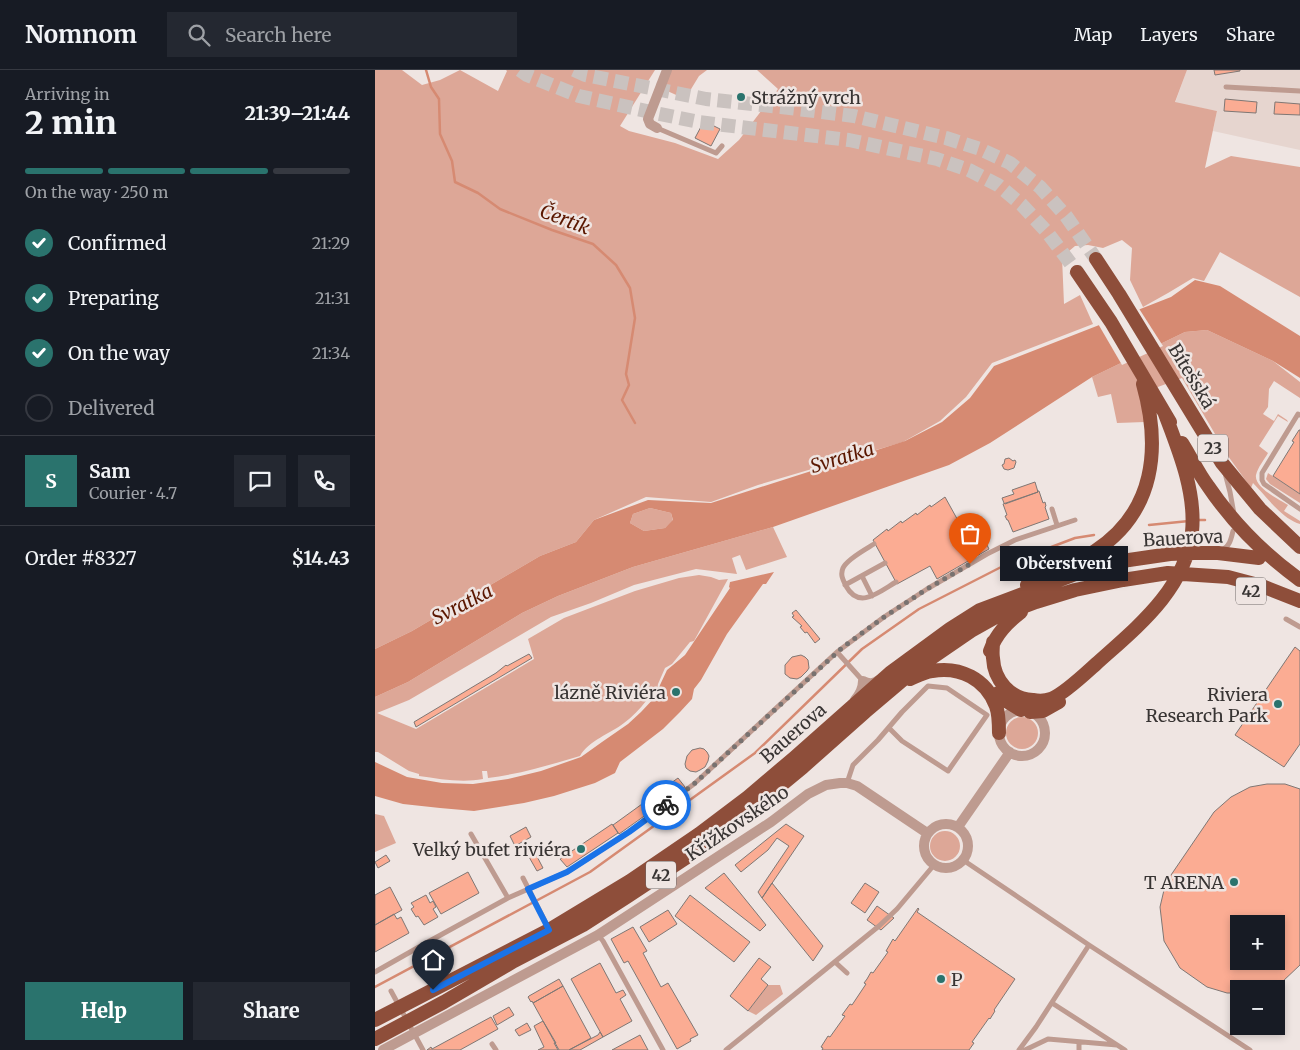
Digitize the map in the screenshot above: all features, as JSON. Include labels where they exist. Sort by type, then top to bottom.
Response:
[{"type":"highway","name":"Bítešská","points":[[1096,259],[1222,463],[1260,509]]},
{"type":"highway","points":[[980,610],[1043,576],[1079,561],[1109,541],[1124,525],[1135,509],[1148,480],[1151,463],[1151,427],[1148,391],[1138,368],[1098,302],[1077,272]]},
{"type":"highway","name":"23","points":[[1148,391],[1165,414],[1207,486],[1227,512],[1255,543],[1280,566],[1300,580]]},
{"type":"highway","points":[[993,642],[995,670],[1002,685],[1020,698],[1044,701],[1058,696],[1087,672],[1119,644],[1167,594],[1186,555],[1192,532],[1192,517],[1190,492],[1180,454],[1165,414]]},
{"type":"highway","points":[[1260,509],[1300,536]]},
{"type":"highway","name":"23","points":[[1260,509],[1300,547]]},
{"type":"highway","name":"Bauerova","points":[[375,1020],[549,930],[630,881],[699,834],[748,797],[847,711],[894,678],[950,630],[980,610],[1086,570],[1129,560],[1170,554],[1218,553],[1259,558]]},
{"type":"highway","name":"Bauerova","points":[[1036,602],[1075,590],[1168,573],[1228,577],[1278,592],[1300,601]]},
{"type":"highway","name":"42","points":[[1200,575],[1261,594],[1300,611]]},
{"type":"highway","points":[[1036,602],[1000,631],[993,642],[988,659],[988,669],[998,693],[1008,702],[1026,711],[1043,711],[1058,703],[1087,672]]},
{"type":"highway","name":"42","points":[[375,1040],[410,1028],[514,961],[583,925],[629,896],[707,844],[751,810],[803,767],[894,678],[917,668],[971,631],[996,618],[1036,602]]},
{"type":"highway","points":[[894,678],[952,669],[962,672],[977,680],[988,691],[996,706],[999,733]]},
{"type":"street","points":[[657,128],[648,119],[667,70]]},
{"type":"street","points":[[847,711],[861,692],[863,681],[869,684],[894,678]]},
{"type":"street","points":[[1026,711],[1037,716],[1042,722],[1045,738],[1037,751],[1024,756],[1010,752],[1004,747],[999,733],[1004,720],[1009,715],[1015,712],[1026,711]]},
{"type":"street","points":[[958,827],[1010,752]]},
{"type":"street","points":[[847,783],[857,786],[874,796],[927,833]]},
{"type":"street","name":"Křížkovského","points":[[383,1050],[410,1028],[598,936],[771,822],[808,794],[826,785],[847,783]]},
{"type":"street","points":[[944,823],[958,827],[964,832],[967,839],[967,854],[958,865],[951,868],[943,869],[934,865],[925,856],[923,849],[923,842],[927,833],[937,825],[944,823]]},
{"type":"lane","points":[[1226,86],[1300,90]]},
{"type":"lane","points":[[657,128],[716,152],[722,146]]},
{"type":"lane","points":[[1300,415],[1298,414],[1262,474],[1262,480],[1264,484],[1300,509]]},
{"type":"lane","points":[[1222,463],[1231,492],[1234,515]]},
{"type":"lane","points":[[1052,508],[1057,525]]},
{"type":"lane","points":[[375,972],[508,898],[567,872],[629,832],[694,784],[837,652],[884,617],[927,589],[1015,540],[1075,520]]},
{"type":"lane","points":[[1218,553],[1227,547],[1233,531]]},
{"type":"lane","points":[[875,544],[843,566],[842,579],[845,585],[851,594],[860,598],[868,598],[896,582]]},
{"type":"lane","points":[[845,585],[885,563]]},
{"type":"lane","points":[[862,576],[872,596]]},
{"type":"lane","points":[[1286,619],[1300,627]]},
{"type":"lane","points":[[837,652],[863,681]]},
{"type":"lane","points":[[847,783],[853,765],[928,686],[947,688],[987,714],[949,771],[902,741],[889,728]]},
{"type":"lane","points":[[471,834],[508,898]]},
{"type":"lane","points":[[963,860],[1250,1050]]},
{"type":"lane","points":[[726,1050],[879,926],[897,909],[934,865]]},
{"type":"lane","points":[[523,878],[549,930]]},
{"type":"lane","points":[[598,936],[603,941],[663,1050]]},
{"type":"lane","points":[[1019,1050],[1052,1003],[1089,944]]},
{"type":"lane","points":[[835,962],[847,973]]},
{"type":"lane","points":[[391,991],[423,1050]]},
{"type":"lane","points":[[1052,1003],[1125,1050]]},
{"type":"lane","points":[[1025,1050],[1048,1039],[1117,1045]]},
{"type":"lane","points":[[1079,1042],[1079,1050]]},
{"type":"lane","points":[[492,1044],[496,1050]]},
{"type":"shaded area","points":[[375,70],[402,70],[422,85],[440,80],[460,70],[498,91],[506,70],[655,70],[620,126],[629,131],[675,143],[718,159],[739,140],[778,89],[757,70],[1187,70],[1175,102],[1217,111],[1205,168],[1231,156],[1300,167],[1300,297],[1220,252],[1204,281],[1193,278],[1143,307],[1130,280],[1132,248],[1122,240],[1103,248],[1088,245],[1075,246],[1062,257],[1064,304],[1080,295],[1093,324],[992,363],[966,397],[940,421],[903,442],[758,485],[711,502],[646,497],[594,520],[576,542],[540,556],[412,631],[375,649]]},
{"type":"shaded area","points":[[670,70],[707,70],[699,76],[685,99],[663,89]]},
{"type":"shaded area","points":[[1187,70],[1300,70],[1300,150],[1213,131],[1217,111],[1175,103]]},
{"type":"shaded area","points":[[1207,330],[1273,361],[1300,382],[1300,398],[1274,381],[1269,389],[1268,407],[1263,414],[1274,421],[1278,414],[1288,422],[1278,416],[1259,446],[1268,453],[1260,466],[1256,479],[1267,492],[1288,505],[1284,511],[1300,521],[1300,524],[1281,512],[1253,483],[1251,488],[1228,456],[1182,378],[1139,394],[1145,422],[1117,423],[1111,394],[1098,397],[1092,377],[1185,332]]},
{"type":"shaded area","points":[[1268,473],[1300,494],[1300,503],[1270,484],[1266,479]]},
{"type":"shaded area","points":[[650,508],[671,513],[673,521],[665,528],[644,531],[630,523],[633,514]]},
{"type":"shaded area","points":[[773,527],[787,557],[746,570],[740,555],[732,558],[737,574],[696,569],[634,585],[551,617],[409,700],[377,713],[416,729],[534,659],[528,639],[564,618],[635,591],[679,578],[699,575],[719,580],[728,579],[694,641],[690,642],[672,664],[665,668],[657,690],[650,697],[644,693],[641,697],[646,701],[636,713],[589,746],[580,756],[535,769],[488,778],[487,771],[482,771],[483,779],[459,781],[419,776],[419,774],[409,771],[375,752],[375,697],[408,682],[522,613],[558,596],[633,567]]},
{"type":"shaded area","points":[[1022,717],[1028,718],[1033,722],[1037,727],[1037,739],[1033,744],[1028,748],[1022,749],[1016,748],[1011,744],[1007,739],[1006,733],[1007,727],[1011,722],[1016,718]]},
{"type":"shaded area","points":[[375,814],[384,816],[396,843],[375,852]]},
{"type":"shaded area","points":[[945,831],[956,835],[960,846],[956,857],[945,861],[934,857],[930,846],[934,835]]},
{"type":"shaded area","points":[[768,985],[780,985],[783,994],[756,1015],[748,1011]]},
{"type":"water","name":"Svratka","points":[[1195,280],[1220,286],[1300,336],[1300,378],[1273,361],[1207,330],[1185,332],[1092,377],[990,443],[949,465],[773,527],[633,567],[558,596],[522,613],[408,682],[375,697],[375,649],[412,631],[540,556],[576,542],[594,520],[648,500],[711,503],[905,441],[942,422],[970,398],[994,366],[1171,297]],"holes":[[[650,508],[671,513],[673,520],[665,528],[644,531],[630,523],[633,514]]]},
{"type":"water","name":"lázně Riviéra","points":[[774,572],[766,584],[763,584],[727,634],[694,689],[692,699],[663,729],[620,762],[615,773],[595,783],[554,796],[474,811],[403,804],[375,796],[375,762],[407,777],[442,783],[473,784],[508,779],[541,771],[581,757],[628,724],[657,695],[667,670],[685,655],[730,588],[730,582]]},
{"type":"pier","points":[[1138,307],[1163,346],[1122,365],[1097,322]]},
{"type":"building","points":[[1214,70],[1240,70],[1240,71],[1215,75]]},
{"type":"building","points":[[764,94],[769,99],[764,104],[759,99]]},
{"type":"building","points":[[1225,99],[1257,102],[1256,113],[1224,111]]},
{"type":"building","points":[[1275,102],[1300,104],[1300,115],[1274,114]]},
{"type":"building","points":[[704,121],[720,129],[711,146],[695,138]]},
{"type":"building","points":[[1299,430],[1300,494],[1273,476],[1294,442],[1292,441]]},
{"type":"building","points":[[1009,458],[1016,462],[1014,468],[1004,469],[1002,465],[1005,459]]},
{"type":"building","points":[[1035,482],[1038,492],[1004,503],[1002,498],[1014,494],[1012,490]]},
{"type":"building","points":[[1039,491],[1043,503],[1045,502],[1049,519],[1013,532],[1005,516],[1007,515],[1003,504]]},
{"type":"building","points":[[945,497],[971,544],[983,537],[989,549],[937,579],[930,566],[897,584],[873,540],[887,529],[888,531],[901,521],[902,523],[916,513],[917,515]]},
{"type":"building","points":[[796,610],[820,639],[815,643],[807,632],[805,633],[800,627],[802,626],[792,617],[794,616],[792,613]]},
{"type":"building","name":"Riviera Research Park","points":[[1295,647],[1300,651],[1300,744],[1284,767],[1235,735]]},
{"type":"building","points":[[529,654],[532,658],[416,727],[414,722],[496,673],[506,665]]},
{"type":"building","points":[[801,655],[808,660],[809,668],[801,677],[797,679],[790,678],[785,674],[785,665],[792,657]]},
{"type":"building","points":[[700,748],[707,752],[709,756],[708,761],[705,767],[700,770],[696,772],[690,771],[686,768],[685,764],[687,756],[692,750]]},
{"type":"building","points":[[678,778],[685,787],[619,834],[613,825]]},
{"type":"building","name":"T ARENA","points":[[1267,784],[1285,784],[1300,789],[1300,965],[1284,980],[1230,980],[1230,993],[1227,993],[1207,987],[1180,968],[1164,941],[1160,907],[1164,890],[1171,875],[1214,812],[1231,797],[1250,787]]},
{"type":"building","points":[[612,824],[618,833],[567,867],[560,859]]},
{"type":"building","points":[[786,824],[804,836],[762,898],[758,892],[789,846],[777,838],[768,850],[741,872],[735,865]]},
{"type":"building","points":[[526,827],[531,837],[515,846],[510,836]]},
{"type":"building","points":[[532,847],[543,868],[537,871],[525,850]]},
{"type":"building","points":[[386,855],[390,861],[378,868],[375,862]]},
{"type":"building","points":[[468,872],[479,893],[441,914],[429,893]]},
{"type":"building","points":[[724,873],[766,925],[760,931],[705,888]]},
{"type":"building","points":[[772,883],[823,946],[813,961],[762,898]]},
{"type":"building","points":[[865,883],[879,892],[865,913],[851,903]]},
{"type":"building","points":[[390,887],[402,910],[375,925],[375,895]]},
{"type":"building","points":[[426,895],[430,903],[433,901],[436,907],[433,909],[438,917],[424,925],[411,909],[414,907],[411,903]]},
{"type":"building","points":[[690,895],[750,942],[734,962],[675,916]]},
{"type":"building","points":[[877,906],[894,918],[881,930],[867,920]]},
{"type":"building","name":"P","points":[[918,908],[917,912],[1015,979],[990,1019],[972,1042],[974,1043],[969,1050],[822,1050],[823,1048],[821,1047],[828,1036],[830,1037],[845,1016],[842,1015],[850,1004],[852,1005],[866,984],[864,983],[871,972],[873,973],[888,952],[886,951],[893,939],[895,941]]},
{"type":"building","points":[[668,910],[677,924],[649,942],[640,927]]},
{"type":"building","points":[[394,914],[397,919],[401,917],[409,933],[375,952],[375,925]]},
{"type":"building","points":[[633,927],[647,951],[643,953],[661,987],[668,983],[698,1035],[677,1049],[628,961],[624,963],[611,939]]},
{"type":"building","points":[[759,958],[771,967],[761,979],[768,985],[748,1011],[730,996]]},
{"type":"building","points":[[600,963],[616,993],[623,990],[626,995],[620,999],[632,1021],[603,1037],[571,979]]},
{"type":"building","points":[[559,979],[563,986],[533,1003],[531,1002],[529,996]]},
{"type":"building","points":[[563,986],[591,1038],[569,1050],[559,1050],[533,1003]]},
{"type":"building","points":[[509,1007],[514,1015],[497,1025],[493,1016]]},
{"type":"building","points":[[491,1017],[498,1029],[460,1050],[427,1050],[431,1047],[432,1049]]},
{"type":"building","points":[[543,1021],[558,1050],[538,1050],[544,1047],[534,1026]]},
{"type":"building","points":[[527,1023],[531,1030],[519,1036],[515,1030]]},
{"type":"building","points":[[600,1032],[603,1037],[580,1050],[569,1050],[598,1035]]},
{"type":"building","points":[[640,1035],[648,1050],[612,1050]]},
{"type":"waterway","name":"Čertík","points":[[426,70],[431,87],[439,99],[440,134],[452,161],[455,182],[478,193],[500,209],[593,244],[616,265],[630,288],[635,318],[626,374],[629,385],[622,400],[635,423]]},
{"type":"waterway","points":[[1196,520],[1205,520]]},
{"type":"waterway","points":[[1149,525],[1189,521]]},
{"type":"waterway","points":[[375,987],[590,872],[755,753],[862,649],[919,609],[1009,563],[1075,538],[1094,535]]},
{"type":"tunnel","points":[[520,70],[527,75],[579,96],[655,113],[699,122],[849,140],[937,159],[969,170],[998,185],[1022,205],[1047,232],[1077,272]]},
{"type":"tunnel","points":[[574,70],[585,75],[706,99],[854,116],[946,138],[980,149],[1010,163],[1040,187],[1066,216],[1096,259]]},
{"type":"way so far","points":[[666,805],[694,784],[843,647],[884,617],[970,564]]},
{"type":"place","name":"Strážný vrch","points":[[741,97]]},
{"type":"place","name":"Občerstvení","points":[[970,564]]},
{"type":"place","name":"lázně Riviéra","points":[[676,692]]},
{"type":"place","name":"Riviera Research Park","points":[[1278,704]]},
{"type":"place","name":"Velký bufet riviéra","points":[[581,849]]},
{"type":"place","name":"T ARENA","points":[[1234,882]]},
{"type":"place","name":"P","points":[[941,979]]},
{"type":"route","points":[[433,990],[549,930],[528,889],[567,872],[629,832],[666,805]]}]
